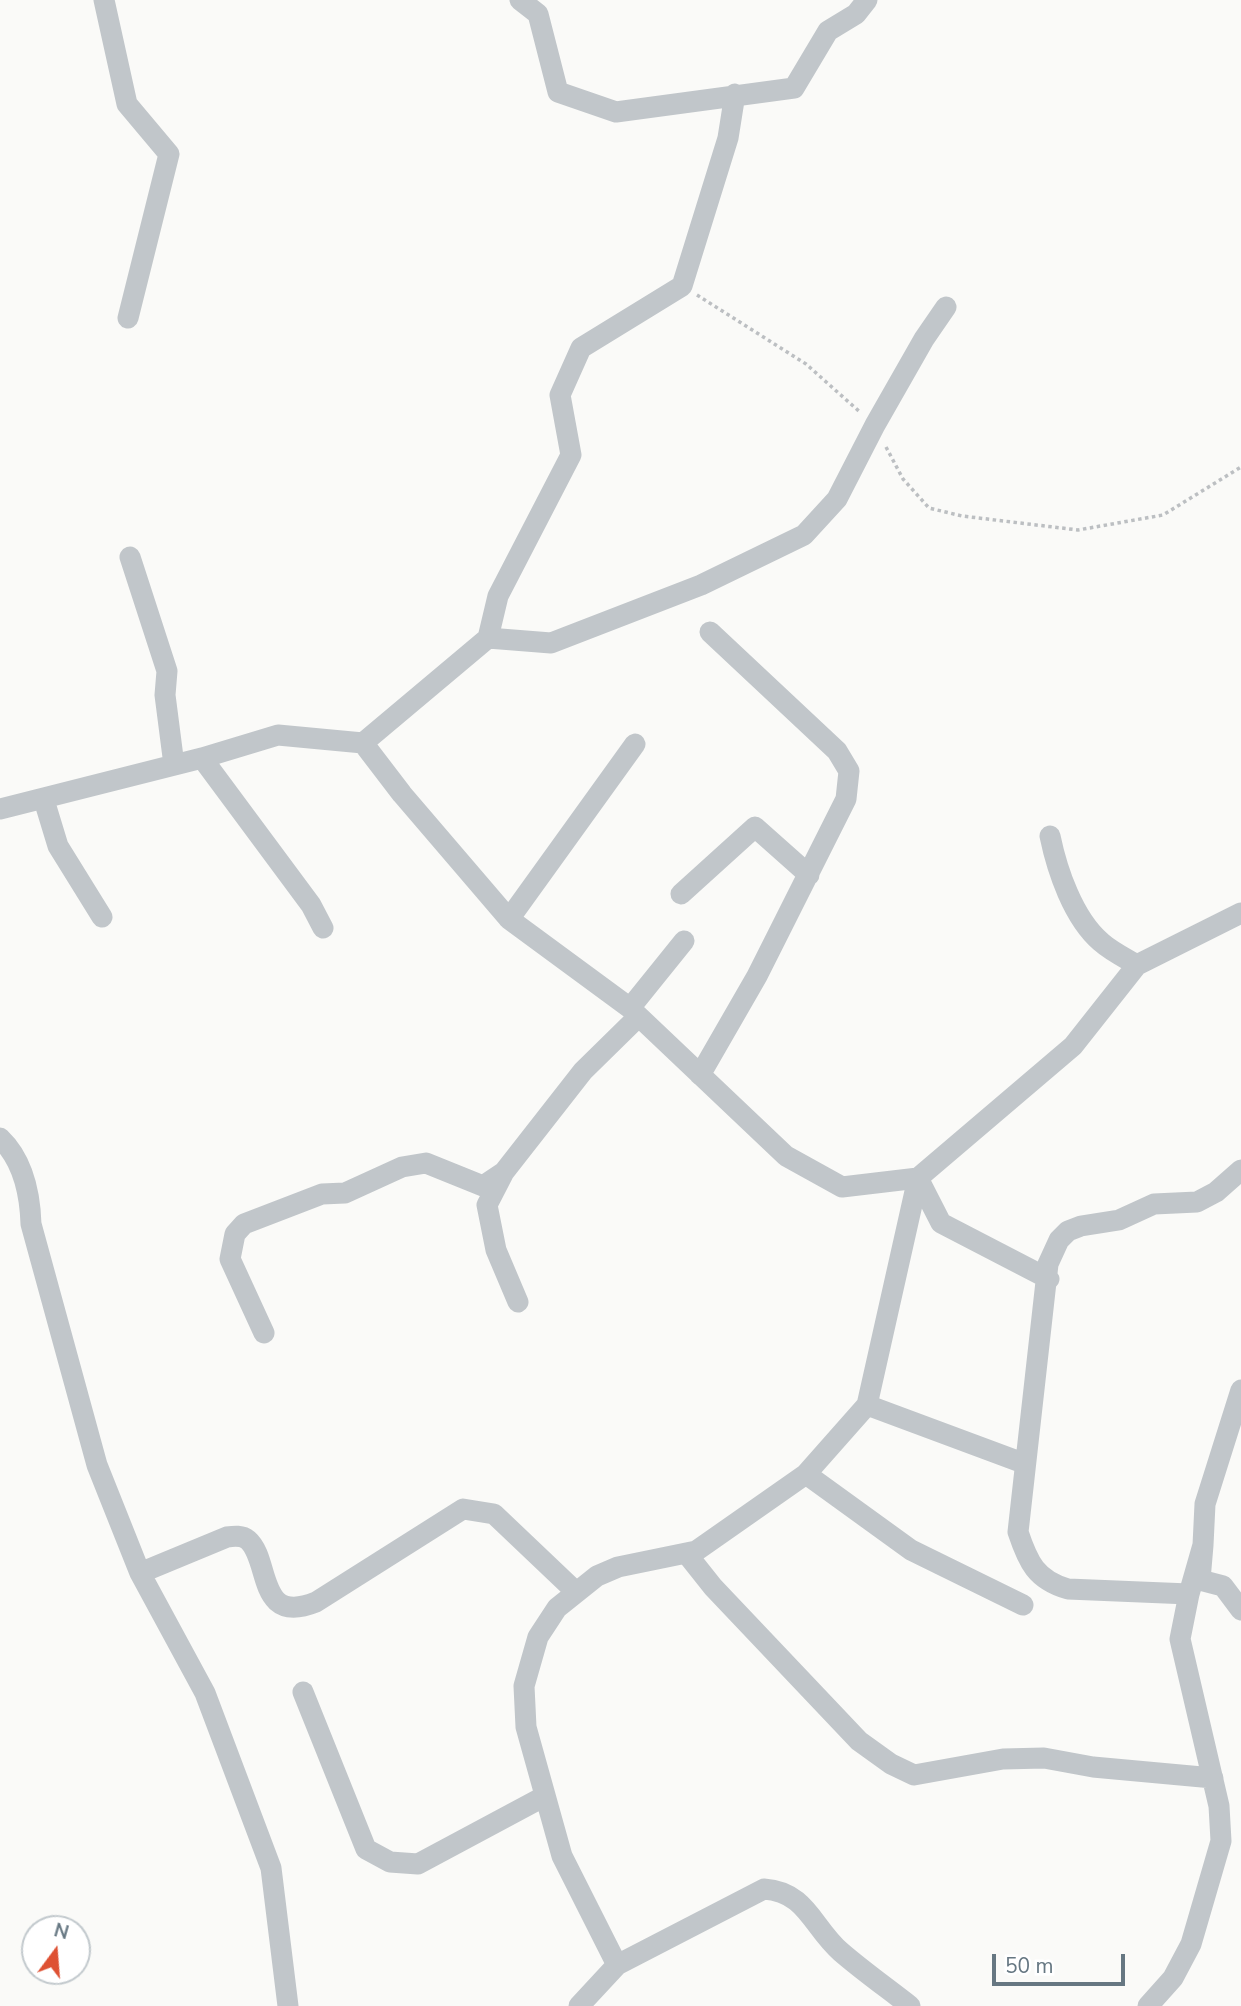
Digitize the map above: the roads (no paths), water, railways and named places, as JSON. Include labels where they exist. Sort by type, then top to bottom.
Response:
[{"type":"street","points":[[104,0],[127,104],[169,154],[128,318]]},
{"type":"street","points":[[520,0],[538,14],[558,92],[616,112],[794,88],[828,31],[856,14],[867,0]]},
{"type":"street","points":[[0,809],[202,758],[278,735],[363,743],[488,638],[498,596],[570,455],[560,395],[582,348],[682,286],[728,138],[734,94]]},
{"type":"street","points":[[488,638],[551,643],[701,585],[791,544],[817,525],[832,506],[924,339],[946,307]]},
{"type":"street","points":[[130,557],[167,671],[165,695],[174,765]]},
{"type":"street","points":[[700,1075],[757,976],[809,875],[846,799],[850,778],[846,763],[836,749],[710,632]]},
{"type":"street","points":[[363,743],[402,794],[509,919],[634,1013],[786,1156],[842,1187],[918,1178],[1073,1046],[1137,965],[1241,913]]},
{"type":"street","points":[[509,919],[635,744]]},
{"type":"street","points":[[202,758],[311,905],[323,928]]},
{"type":"street","points":[[44,800],[58,846],[102,917]]},
{"type":"street","points":[[681,894],[755,827],[809,875]]},
{"type":"street","points":[[1050,836],[1059,877],[1075,906],[1099,941],[1137,965]]},
{"type":"street","points":[[518,1302],[496,1250],[487,1205],[504,1172],[583,1071],[634,1013],[684,941]]},
{"type":"street","points":[[0,1138],[14,1156],[27,1185],[31,1223],[97,1465],[140,1573],[205,1693],[271,1868],[288,2006]]},
{"type":"street","points":[[264,1333],[230,1259],[235,1234],[244,1224],[322,1194],[345,1192],[402,1167],[426,1163],[482,1186],[504,1172]]},
{"type":"street","points":[[1189,1594],[1068,1589],[1043,1579],[1027,1559],[1017,1532],[1023,1463],[1049,1279],[1048,1264],[1059,1240],[1068,1231],[1081,1226],[1119,1220],[1154,1204],[1197,1202],[1216,1192],[1241,1170]]},
{"type":"street","points":[[918,1178],[941,1223],[1049,1279]]},
{"type":"street","points":[[617,1965],[562,1856],[526,1727],[524,1686],[538,1637],[557,1608],[575,1591],[618,1567],[696,1551],[806,1474],[867,1405],[918,1178]]},
{"type":"street","points":[[1241,1390],[1205,1504],[1200,1580],[1223,1586],[1241,1610]]},
{"type":"street","points":[[867,1405],[1023,1463]]},
{"type":"street","points":[[806,1474],[911,1550],[1023,1605]]},
{"type":"street","points":[[140,1573],[227,1537],[242,1536],[250,1541],[269,1592],[284,1604],[299,1609],[316,1602],[463,1509],[494,1514],[575,1591]]},
{"type":"street","points":[[1148,2006],[1172,1978],[1191,1944],[1218,1856],[1222,1826],[1180,1639],[1203,1545]]},
{"type":"street","points":[[686,1553],[713,1587],[859,1741],[891,1764],[914,1774],[1003,1759],[1044,1758],[1093,1767],[1213,1778]]},
{"type":"street","points":[[303,1692],[366,1849],[390,1862],[418,1864],[545,1796]]},
{"type":"street","points":[[579,2006],[617,1965],[764,1889],[783,1891],[805,1908],[838,1949],[909,2006]]}]
